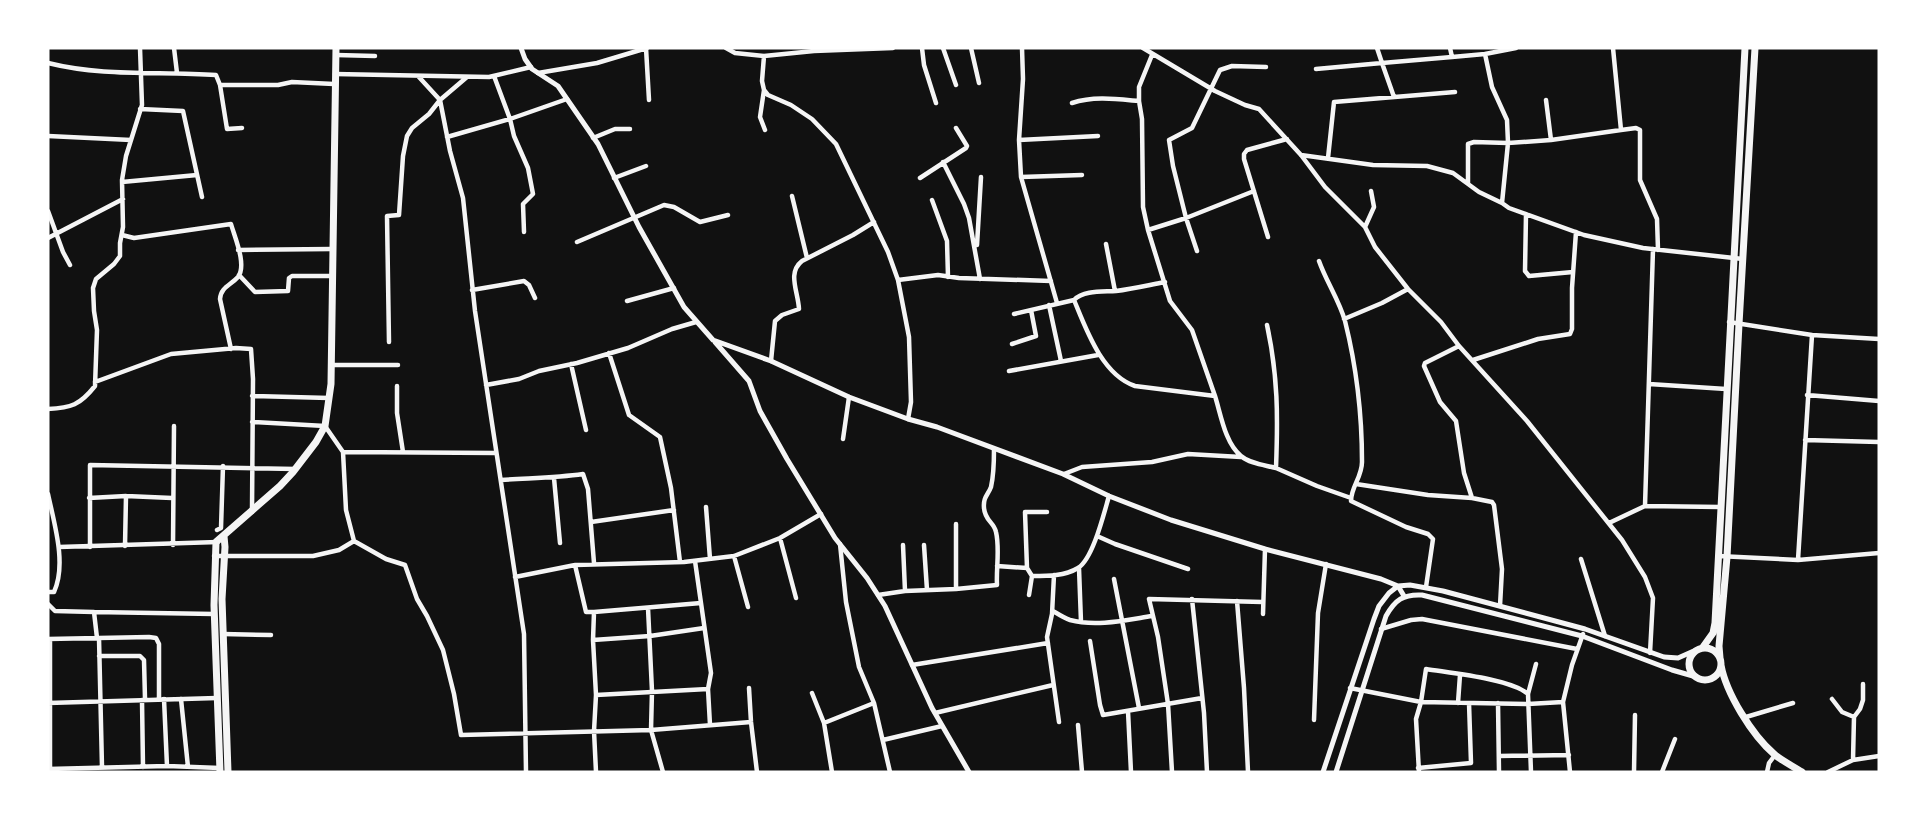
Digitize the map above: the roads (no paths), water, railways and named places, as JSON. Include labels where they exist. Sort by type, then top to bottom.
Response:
[{"type":"main road","points":[[1730,693],[1722,686],[1694,675],[1689,669],[1688,662],[1691,655],[1713,633],[1715,623],[1744,48]]},
{"type":"main road","points":[[1755,48],[1727,557],[1719,646],[1725,682],[1730,693],[1775,755],[1802,772]]},
{"type":"main road","points":[[220,770],[214,614],[216,542],[225,539],[296,469],[325,426],[331,365],[336,51]]},
{"type":"main road","points":[[225,539],[222,599],[228,772]]},
{"type":"main road","points":[[1699,649],[1710,648],[1716,652],[1721,661],[1719,672],[1707,680]]},
{"type":"street","points":[[48,409],[66,408],[78,403],[95,386],[97,330],[93,288],[96,279],[120,256],[122,182],[126,156],[140,109],[140,48]]},
{"type":"street","points":[[174,48],[177,73]]},
{"type":"street","points":[[521,48],[531,67],[558,86],[593,138],[634,219],[684,307],[749,381],[760,411],[821,514],[885,606],[935,713],[969,772]]},
{"type":"street","points":[[538,73],[597,63],[647,48],[649,100]]},
{"type":"street","points":[[726,48],[735,53],[764,56],[893,48]]},
{"type":"street","points":[[922,48],[924,65],[936,103]]},
{"type":"street","points":[[943,48],[956,86]]},
{"type":"street","points":[[971,48],[979,83]]},
{"type":"street","points":[[1022,48],[1023,79],[1019,140],[1021,177],[1057,303]]},
{"type":"street","points":[[1143,48],[1211,89],[1259,109],[1301,155],[1325,187],[1365,227],[1375,247],[1408,289],[1441,322],[1459,346],[1527,421],[1609,523],[1636,561],[1651,588],[1653,598],[1650,653]]},
{"type":"street","points":[[1377,48],[1394,97]]},
{"type":"street","points":[[1450,48],[1452,57]]},
{"type":"street","points":[[1316,69],[1485,54],[1516,48]]},
{"type":"street","points":[[1613,48],[1622,130]]},
{"type":"street","points":[[336,51],[375,56]]},
{"type":"street","points":[[1485,54],[1492,87],[1507,120],[1508,143],[1502,203]]},
{"type":"street","points":[[1152,55],[1139,87],[1142,119],[1143,207],[1148,230],[1173,307],[1192,330],[1197,340],[1231,444],[1241,457]]},
{"type":"street","points":[[764,56],[762,81],[764,90],[760,117],[765,130]]},
{"type":"street","points":[[48,63],[120,74],[216,75],[228,129],[242,128]]},
{"type":"street","points":[[335,74],[494,76],[531,67]]},
{"type":"street","points":[[1197,251],[1186,218],[1169,140],[1192,128],[1220,70],[1225,67],[1266,67]]},
{"type":"street","points":[[418,76],[440,100],[463,198],[472,290],[524,634],[526,772]]},
{"type":"street","points":[[494,76],[514,136],[528,168],[533,194],[523,204],[524,232]]},
{"type":"street","points":[[389,342],[387,216],[399,215],[406,136],[411,128],[429,114],[440,100],[466,77]]},
{"type":"street","points":[[220,85],[278,85],[292,82],[334,84]]},
{"type":"street","points":[[764,90],[768,95],[791,105],[812,119],[836,144],[888,252],[898,280],[909,337],[911,402],[908,419]]},
{"type":"street","points":[[1328,158],[1334,102],[1455,92]]},
{"type":"street","points":[[1072,103],[1098,98],[1139,100]]},
{"type":"street","points":[[447,137],[510,119],[567,99]]},
{"type":"street","points":[[1546,100],[1551,140]]},
{"type":"street","points":[[140,109],[183,111],[202,197]]},
{"type":"street","points":[[920,178],[967,147],[956,128]]},
{"type":"street","points":[[1468,183],[1468,144],[1474,142],[1508,143],[1551,140],[1636,128],[1640,130],[1640,180],[1657,219],[1645,506]]},
{"type":"street","points":[[593,138],[615,129],[630,129]]},
{"type":"street","points":[[48,136],[131,140]]},
{"type":"street","points":[[1019,140],[1098,136]]},
{"type":"street","points":[[1268,237],[1244,154],[1247,150],[1287,139]]},
{"type":"street","points":[[1301,155],[1373,165],[1427,166],[1453,173],[1479,192],[1509,208],[1576,232],[1656,249],[1743,259]]},
{"type":"street","points":[[943,162],[966,210],[980,279]]},
{"type":"street","points":[[614,178],[646,165]]},
{"type":"street","points":[[122,182],[197,175]]},
{"type":"street","points":[[1021,177],[1082,175]]},
{"type":"street","points":[[976,251],[981,177]]},
{"type":"street","points":[[1148,230],[1186,218],[1254,191]]},
{"type":"street","points":[[1365,227],[1374,207],[1371,191]]},
{"type":"street","points":[[792,196],[807,258]]},
{"type":"street","points":[[48,238],[123,199]]},
{"type":"street","points":[[932,200],[947,242],[948,277]]},
{"type":"street","points":[[577,242],[664,206],[674,207],[700,222],[728,215]]},
{"type":"street","points":[[48,211],[70,265]]},
{"type":"street","points":[[1526,214],[1526,275],[1573,272]]},
{"type":"street","points":[[771,361],[775,321],[782,315],[799,309],[795,267],[807,258],[874,222]]},
{"type":"street","points":[[122,235],[134,238],[231,224],[242,261],[239,275],[220,293],[231,349]]},
{"type":"street","points":[[1473,360],[1538,339],[1570,334],[1576,232]]},
{"type":"street","points":[[1106,244],[1115,291]]},
{"type":"street","points":[[238,250],[332,249]]},
{"type":"street","points":[[1319,261],[1344,319],[1354,368],[1362,465],[1356,484],[1352,488],[1351,501],[1406,527],[1428,534],[1433,539],[1426,587]]},
{"type":"street","points":[[239,275],[252,290],[257,292],[288,291],[290,276],[332,276]]},
{"type":"street","points":[[898,280],[934,275],[1051,281]]},
{"type":"street","points":[[472,290],[524,281],[529,285],[535,298]]},
{"type":"street","points":[[1014,314],[1074,300],[1098,291],[1115,291],[1165,282]]},
{"type":"street","points":[[627,301],[674,288]]},
{"type":"street","points":[[1344,319],[1408,289]]},
{"type":"street","points":[[1074,300],[1098,355],[1128,384],[1215,396]]},
{"type":"street","points":[[1049,305],[1061,361]]},
{"type":"street","points":[[1012,344],[1036,336],[1031,310]]},
{"type":"street","points":[[486,385],[519,379],[539,371],[628,348],[672,329],[696,322]]},
{"type":"street","points":[[1730,322],[1812,335],[1879,339]]},
{"type":"street","points":[[1267,325],[1278,397],[1276,468]]},
{"type":"street","points":[[1798,560],[1812,335]]},
{"type":"street","points":[[713,340],[771,361],[849,396],[908,419],[937,427],[1063,474],[1109,496],[1171,520],[1265,549],[1381,579],[1398,586],[1426,587],[1585,629],[1664,657],[1678,658],[1699,649]]},
{"type":"street","points":[[1459,346],[1425,363],[1424,366],[1440,402],[1456,421],[1464,473],[1472,498]]},
{"type":"street","points":[[95,382],[171,354],[251,349],[252,513]]},
{"type":"street","points":[[609,353],[629,415],[660,437],[671,488],[680,562]]},
{"type":"street","points":[[1009,371],[1098,355]]},
{"type":"street","points":[[571,364],[586,430]]},
{"type":"street","points":[[331,365],[398,365]]},
{"type":"street","points":[[1649,384],[1726,389]]},
{"type":"street","points":[[397,386],[397,412],[403,452]]},
{"type":"street","points":[[1808,395],[1879,401]]},
{"type":"street","points":[[252,396],[329,398]]},
{"type":"street","points":[[843,439],[849,396]]},
{"type":"street","points":[[252,422],[325,426],[343,452],[346,510],[354,541],[386,559],[405,565],[417,598],[428,616],[442,650],[454,694],[460,735],[651,730],[751,722]]},
{"type":"street","points":[[173,545],[174,426]]},
{"type":"street","points":[[1805,440],[1879,442]]},
{"type":"street","points":[[878,595],[997,585],[997,536],[995,527],[985,517],[983,506],[984,495],[990,489],[994,449]]},
{"type":"street","points":[[343,452],[496,453]]},
{"type":"street","points":[[1063,474],[1082,467],[1152,462],[1188,453],[1241,457],[1276,468],[1351,498]]},
{"type":"street","points":[[90,547],[90,465],[296,469]]},
{"type":"street","points":[[217,530],[221,528],[223,466]]},
{"type":"street","points":[[501,480],[554,478],[583,474],[588,489],[594,563]]},
{"type":"street","points":[[554,478],[560,543]]},
{"type":"street","points":[[1356,484],[1428,495],[1489,500],[1494,505],[1502,569],[1500,606]]},
{"type":"street","points":[[48,494],[50,517],[59,547],[58,584],[54,592],[48,592]]},
{"type":"street","points":[[89,498],[126,496],[172,498]]},
{"type":"street","points":[[125,546],[126,496]]},
{"type":"street","points":[[1032,576],[1054,575],[1079,568],[1097,536],[1109,496]]},
{"type":"street","points":[[1609,523],[1645,506],[1720,507]]},
{"type":"street","points":[[706,507],[710,559]]},
{"type":"street","points":[[591,522],[674,510]]},
{"type":"street","points":[[1029,595],[1032,576],[1028,568],[1025,512],[1047,512]]},
{"type":"street","points":[[515,577],[594,563],[680,562],[734,556],[780,538],[821,514]]},
{"type":"street","points":[[956,524],[956,589]]},
{"type":"street","points":[[1097,536],[1188,569]]},
{"type":"street","points":[[780,538],[796,598]]},
{"type":"street","points":[[214,555],[313,556],[339,550],[354,541]]},
{"type":"street","points":[[59,547],[216,542]]},
{"type":"street","points":[[840,544],[846,602],[859,667],[874,702],[890,772]]},
{"type":"street","points":[[903,545],[905,591]]},
{"type":"street","points":[[924,545],[927,590]]},
{"type":"street","points":[[1263,614],[1265,549]]},
{"type":"street","points":[[1718,556],[1798,560],[1879,553]]},
{"type":"street","points":[[734,556],[748,607]]},
{"type":"street","points":[[1581,559],[1605,636]]},
{"type":"street","points":[[694,561],[711,673],[708,689],[710,725]]},
{"type":"street","points":[[1314,720],[1318,613],[1326,564]]},
{"type":"street","points":[[575,565],[586,612],[701,603]]},
{"type":"street","points":[[997,566],[1028,568]]},
{"type":"street","points":[[1079,568],[1082,622]]},
{"type":"street","points":[[1054,575],[1053,611],[1047,633],[1059,722]]},
{"type":"street","points":[[1114,579],[1139,708]]},
{"type":"street","points":[[1398,586],[1404,596]]},
{"type":"street","points":[[1323,772],[1379,606],[1398,586]]},
{"type":"street","points":[[1336,772],[1381,628],[1392,605],[1404,596],[1422,595],[1582,636],[1694,675]]},
{"type":"street","points":[[1172,772],[1168,703],[1158,637],[1149,599],[1262,602]]},
{"type":"street","points":[[1192,599],[1207,772]]},
{"type":"street","points":[[1237,601],[1245,688],[1248,772]]},
{"type":"street","points":[[48,604],[55,611],[214,614]]},
{"type":"street","points":[[648,608],[652,691],[651,730],[663,772]]},
{"type":"street","points":[[1053,611],[1067,619],[1082,622],[1122,621],[1152,616]]},
{"type":"street","points":[[94,612],[99,656],[102,767]]},
{"type":"street","points":[[596,612],[594,612],[593,640],[596,772]]},
{"type":"street","points":[[1381,628],[1422,619],[1577,649]]},
{"type":"street","points":[[593,640],[650,636],[704,628]]},
{"type":"street","points":[[1570,772],[1563,702],[1577,649],[1585,629]]},
{"type":"street","points":[[223,634],[271,635]]},
{"type":"street","points":[[167,766],[159,644],[156,638],[49,639],[49,769],[167,766],[220,770]]},
{"type":"street","points":[[1090,641],[1101,714],[1105,716],[1202,698]]},
{"type":"street","points":[[912,665],[1048,643]]},
{"type":"street","points":[[99,656],[140,656],[144,660],[142,767]]},
{"type":"street","points":[[1531,772],[1528,694],[1536,664]]},
{"type":"street","points":[[1468,703],[1471,763],[1418,770],[1415,728],[1426,669],[1522,688],[1528,694]]},
{"type":"street","points":[[1458,703],[1461,675]]},
{"type":"street","points":[[1853,760],[1854,717],[1863,700],[1863,684]]},
{"type":"street","points":[[935,713],[1053,685]]},
{"type":"street","points":[[749,688],[757,772]]},
{"type":"street","points":[[1350,688],[1420,702],[1528,704],[1563,702]]},
{"type":"street","points":[[596,695],[708,689]]},
{"type":"street","points":[[812,693],[824,723],[832,772]]},
{"type":"street","points":[[49,703],[217,698]]},
{"type":"street","points":[[181,699],[188,767]]},
{"type":"street","points":[[1832,699],[1842,712],[1854,717]]},
{"type":"street","points":[[824,723],[874,702]]},
{"type":"street","points":[[1498,703],[1499,772]]},
{"type":"street","points":[[1746,717],[1793,703]]},
{"type":"street","points":[[1128,711],[1131,772]]},
{"type":"street","points":[[1634,772],[1635,715]]},
{"type":"street","points":[[1078,725],[1082,772]]},
{"type":"street","points":[[884,740],[942,726]]},
{"type":"street","points":[[1662,772],[1675,739]]},
{"type":"street","points":[[1499,756],[1569,755]]},
{"type":"street","points":[[1767,772],[1769,763],[1775,755]]},
{"type":"street","points":[[1828,772],[1853,760],[1879,756]]}]
